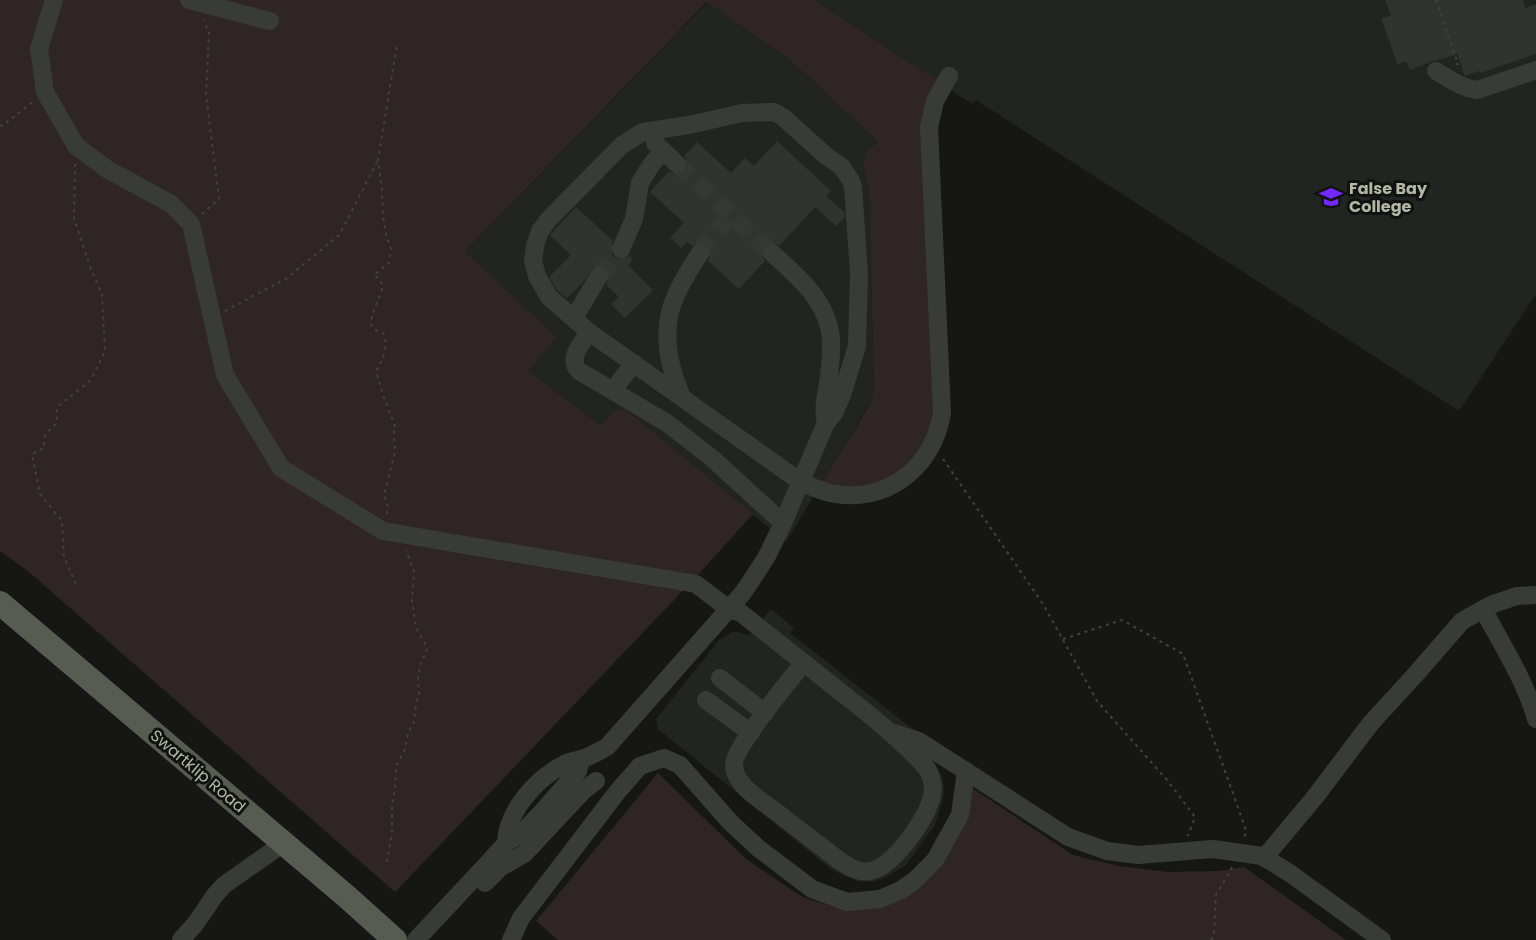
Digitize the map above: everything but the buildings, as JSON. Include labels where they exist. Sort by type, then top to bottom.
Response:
[{"type":"main road","name":"Swartklip Road","points":[[0,603],[395,940]]},
{"type":"street","points":[[54,0],[39,49],[45,92],[76,147],[107,169],[171,204],[191,224],[225,375],[281,468],[383,531],[696,584],[729,609],[741,613],[892,732],[928,770],[933,788],[925,815],[893,858],[885,865],[868,872],[852,869],[840,861],[763,802],[741,783],[736,775],[735,757],[741,745],[804,663]]},
{"type":"street","points":[[191,1],[270,21]]},
{"type":"street","points":[[1436,71],[1468,89],[1477,90],[1536,70]]},
{"type":"street","points":[[432,940],[501,867],[524,854],[542,848],[566,828],[592,794],[607,747],[742,594],[760,567],[783,523],[801,482],[826,423],[834,413],[842,395],[857,346],[859,273],[853,187],[842,167],[774,112],[742,113],[643,132],[622,145],[548,220],[540,231],[532,261],[537,276],[549,297],[589,332],[801,482],[836,495],[859,495],[881,490],[901,480],[916,468],[928,452],[937,434],[942,413],[929,127],[935,101],[950,76]]},
{"type":"street","points":[[643,132],[677,164]]},
{"type":"street","points":[[621,249],[634,219],[640,183],[663,151]]},
{"type":"street","points":[[682,399],[669,360],[668,325],[676,295],[700,253]]},
{"type":"street","points":[[772,253],[818,299],[824,313],[831,339],[824,413],[826,423]]},
{"type":"street","points":[[574,318],[599,276]]},
{"type":"street","points":[[589,332],[574,358],[575,366],[579,371],[667,423],[713,459],[783,523]]},
{"type":"street","points":[[613,390],[634,363]]},
{"type":"street","points":[[1264,858],[1315,797],[1371,723],[1462,621],[1493,604],[1517,596],[1536,595]]},
{"type":"street","points":[[1483,609],[1520,677],[1536,719]]},
{"type":"street","points":[[720,678],[765,713]]},
{"type":"street","points":[[706,700],[751,733]]},
{"type":"street","points":[[892,732],[919,741],[1068,837],[1107,851],[1138,855],[1213,849],[1264,858],[1291,874],[1382,940]]},
{"type":"street","points":[[416,940],[506,843],[507,830],[516,810],[536,785],[562,765],[607,747]]},
{"type":"street","points":[[511,940],[521,918],[640,766],[664,758],[680,765],[730,822],[758,848],[812,889],[847,902],[880,899],[890,895],[914,881],[935,861],[960,814],[966,771]]},
{"type":"street","points":[[182,940],[224,885],[284,843]]},
{"type":"path","points":[[1436,0],[1458,64],[1436,71]]},
{"type":"path","points":[[191,1],[209,32],[206,94],[219,199],[191,224]]},
{"type":"path","points":[[383,531],[388,507],[384,495],[395,452],[394,432],[396,429],[378,383],[376,371],[381,364],[387,341],[384,334],[370,325],[370,318],[383,286],[374,274],[389,263],[391,249],[386,234],[378,160],[397,44]]},
{"type":"path","points":[[0,124],[45,92]]},
{"type":"path","points":[[75,584],[64,556],[62,521],[40,494],[32,454],[44,448],[45,435],[57,422],[57,407],[91,380],[105,351],[102,294],[90,267],[74,218],[76,147]]},
{"type":"path","points":[[212,318],[287,278],[340,234],[378,160]]},
{"type":"path","points":[[943,459],[1043,604],[1097,701],[1167,780],[1195,817],[1183,850]]},
{"type":"path","points":[[387,862],[392,832],[396,767],[414,722],[419,693],[418,678],[421,661],[426,654],[427,647],[416,627],[412,600],[414,572],[406,548]]},
{"type":"path","points":[[1063,639],[1122,620],[1183,654],[1246,830],[1241,853],[1216,896],[1215,934],[1211,940]]},
{"type":"shaded area","points":[[0,0],[814,0],[938,81],[933,418],[922,448],[893,477],[865,487],[821,484],[867,409],[874,389],[869,191],[864,161],[868,151],[878,142],[789,59],[707,2],[465,252],[557,337],[528,371],[601,426],[614,411],[625,409],[753,514],[695,578],[395,892],[29,572],[0,551]]},
{"type":"shaded area","name":"False Bay College","points":[[814,0],[1536,0],[1536,294],[1459,411],[976,100],[972,104]]},
{"type":"shaded area","points":[[708,2],[789,59],[878,142],[867,152],[864,168],[869,191],[874,389],[871,401],[786,542],[625,409],[608,418],[601,427],[527,371],[465,252]]},
{"type":"shaded area","points":[[771,609],[794,628],[790,633],[919,734],[942,776],[943,799],[935,825],[906,865],[883,879],[871,882],[857,881],[832,870],[658,729],[656,719],[719,640],[732,632],[749,635]]},
{"type":"shaded area","points":[[658,773],[746,859],[799,895],[835,907],[906,893],[969,786],[1073,855],[1119,866],[1168,872],[1218,871],[1244,867],[1346,940],[558,940],[536,921]]},
{"type":"tunnel","points":[[677,164],[772,253]]},
{"type":"tunnel","points":[[700,253],[730,214]]},
{"type":"tunnel","points":[[599,276],[621,249]]},
{"type":"place","name":"False Bay College","points":[[1331,197]]}]
